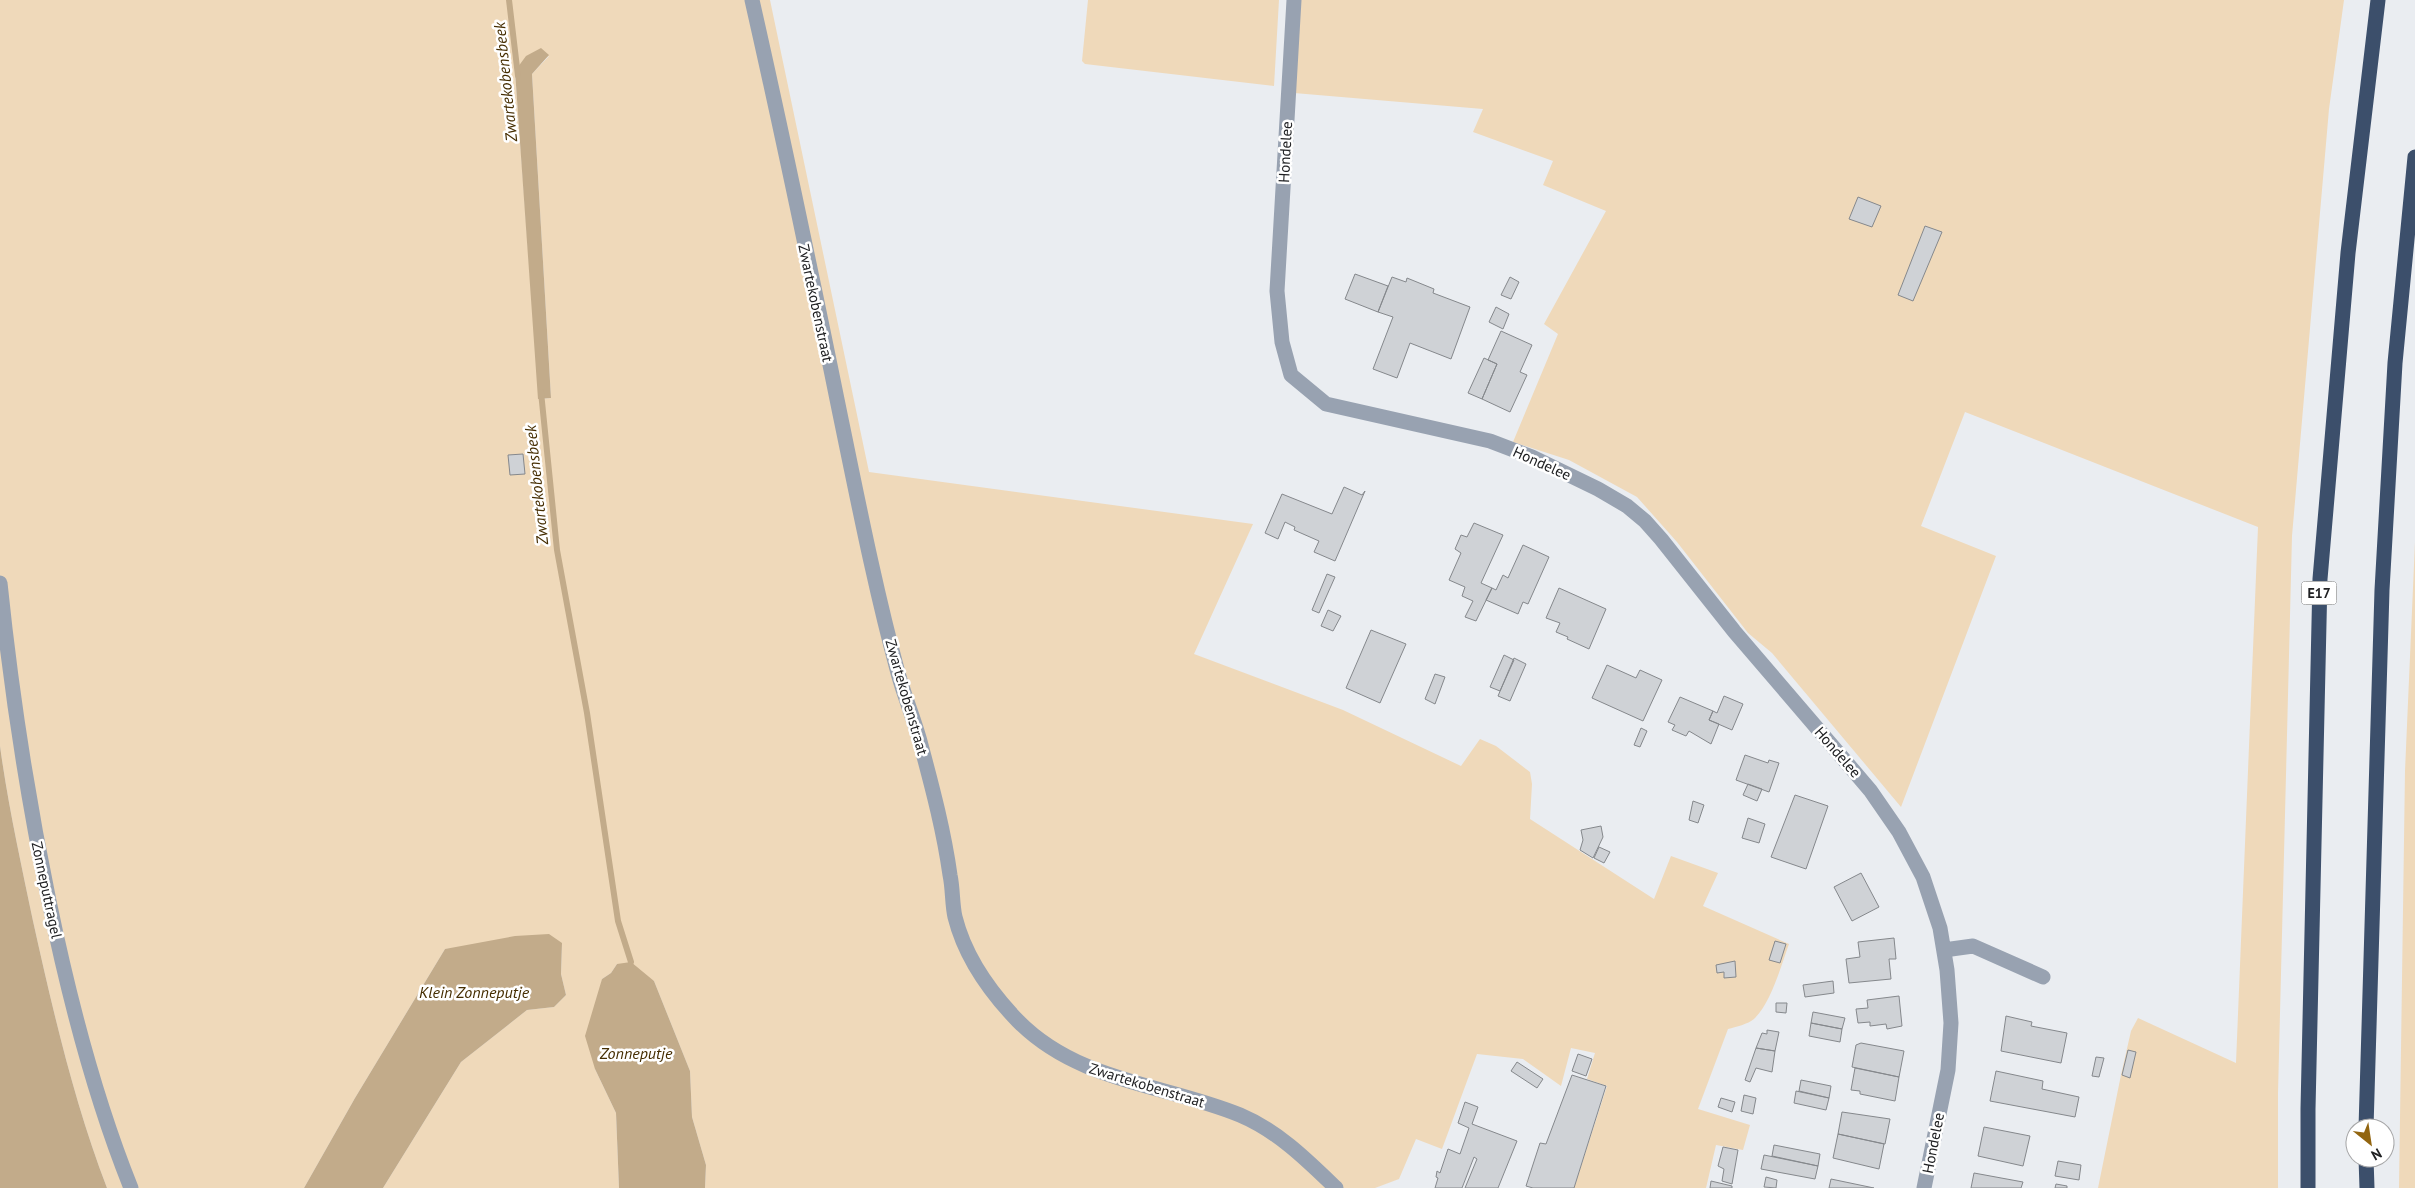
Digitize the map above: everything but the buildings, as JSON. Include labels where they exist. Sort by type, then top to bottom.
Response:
[{"type":"highway","name":"E17","points":[[2308,1188],[2308,1109],[2320,579],[2348,252],[2378,0]]},
{"type":"highway","points":[[2366,1118],[2382,590],[2395,363],[2415,156]]},
{"type":"highway","points":[[2366,1168],[2367,1188]]},
{"type":"street","name":"Zwartekobenstraat","points":[[752,0],[854,485],[899,675],[919,734],[937,803],[956,917],[974,963],[991,990],[1019,1022],[1046,1045],[1087,1068],[1205,1102],[1242,1116],[1272,1131],[1304,1157],[1336,1188]]},
{"type":"street","name":"Hondelee","points":[[1294,0],[1277,291],[1282,342],[1291,375],[1326,404],[1490,441],[1532,458],[1598,489],[1627,506],[1645,521],[1739,637],[1870,790],[1899,832],[1923,877],[1940,928],[1944,950],[1951,1023],[1948,1070],[1924,1188]]},
{"type":"street","name":"Zonneputtragel","points":[[0,583],[18,736],[41,867],[65,973],[87,1056],[131,1188]]},
{"type":"street","points":[[1944,950],[1973,946],[2043,978]]},
{"type":"shaded area","points":[[0,0],[770,0],[869,472],[1253,524],[1194,654],[1343,710],[1461,766],[1480,739],[1496,746],[1530,772],[1532,784],[1530,819],[1654,899],[1671,856],[1718,873],[1703,906],[1789,944],[1766,1004],[1754,1019],[1728,1029],[1698,1109],[1750,1125],[1743,1150],[1716,1145],[1706,1188],[1574,1188],[1607,1086],[1587,1079],[1595,1053],[1571,1048],[1561,1086],[1523,1059],[1477,1054],[1442,1149],[1416,1139],[1399,1179],[1375,1188],[705,1188],[706,1165],[692,1117],[690,1071],[654,981],[617,964],[611,973],[602,979],[595,1069],[616,1113],[619,1188],[383,1188],[461,1062],[527,1010],[554,1007],[566,995],[561,974],[562,943],[445,949],[355,1098],[304,1188],[107,1188],[84,1123],[57,1022],[19,856],[0,746]],"holes":[[[549,56],[532,74],[551,398],[539,399],[515,71]]]},
{"type":"shaded area","points":[[1088,0],[1279,0],[1274,86],[1085,64],[1082,61]]},
{"type":"shaded area","points":[[1301,0],[2344,0],[2329,109],[2292,536],[2278,1093],[2278,1188],[2098,1188],[2131,1031],[2138,1018],[2236,1063],[2258,527],[1965,412],[1921,526],[1996,556],[1901,807],[1772,653],[1748,633],[1677,542],[1637,497],[1569,460],[1513,442],[1558,334],[1544,324],[1606,211],[1543,185],[1553,161],[1473,132],[1483,109],[1294,93]]},
{"type":"shaded area","points":[[2415,542],[2415,1188],[2399,1188],[2405,771]]},
{"type":"water","points":[[541,48],[549,55],[532,74],[551,398],[538,399],[515,71],[526,56]]},
{"type":"water","points":[[0,746],[19,856],[57,1022],[84,1123],[107,1188],[0,1188]]},
{"type":"water","name":"Klein Zonneputje","points":[[549,934],[562,943],[561,974],[566,995],[554,1007],[527,1010],[461,1062],[383,1188],[304,1188],[355,1098],[445,949],[515,936]]},
{"type":"water","name":"Zonneputje","points":[[631,962],[654,981],[690,1071],[692,1117],[706,1165],[705,1188],[619,1188],[616,1113],[595,1069],[585,1036],[602,979],[611,973],[617,964]]},
{"type":"waterway","name":"Zwartekobensbeek","points":[[509,0],[518,76]]},
{"type":"waterway","name":"Zwartekobensbeek","points":[[541,392],[557,550],[587,713],[618,921],[631,962]]}]
